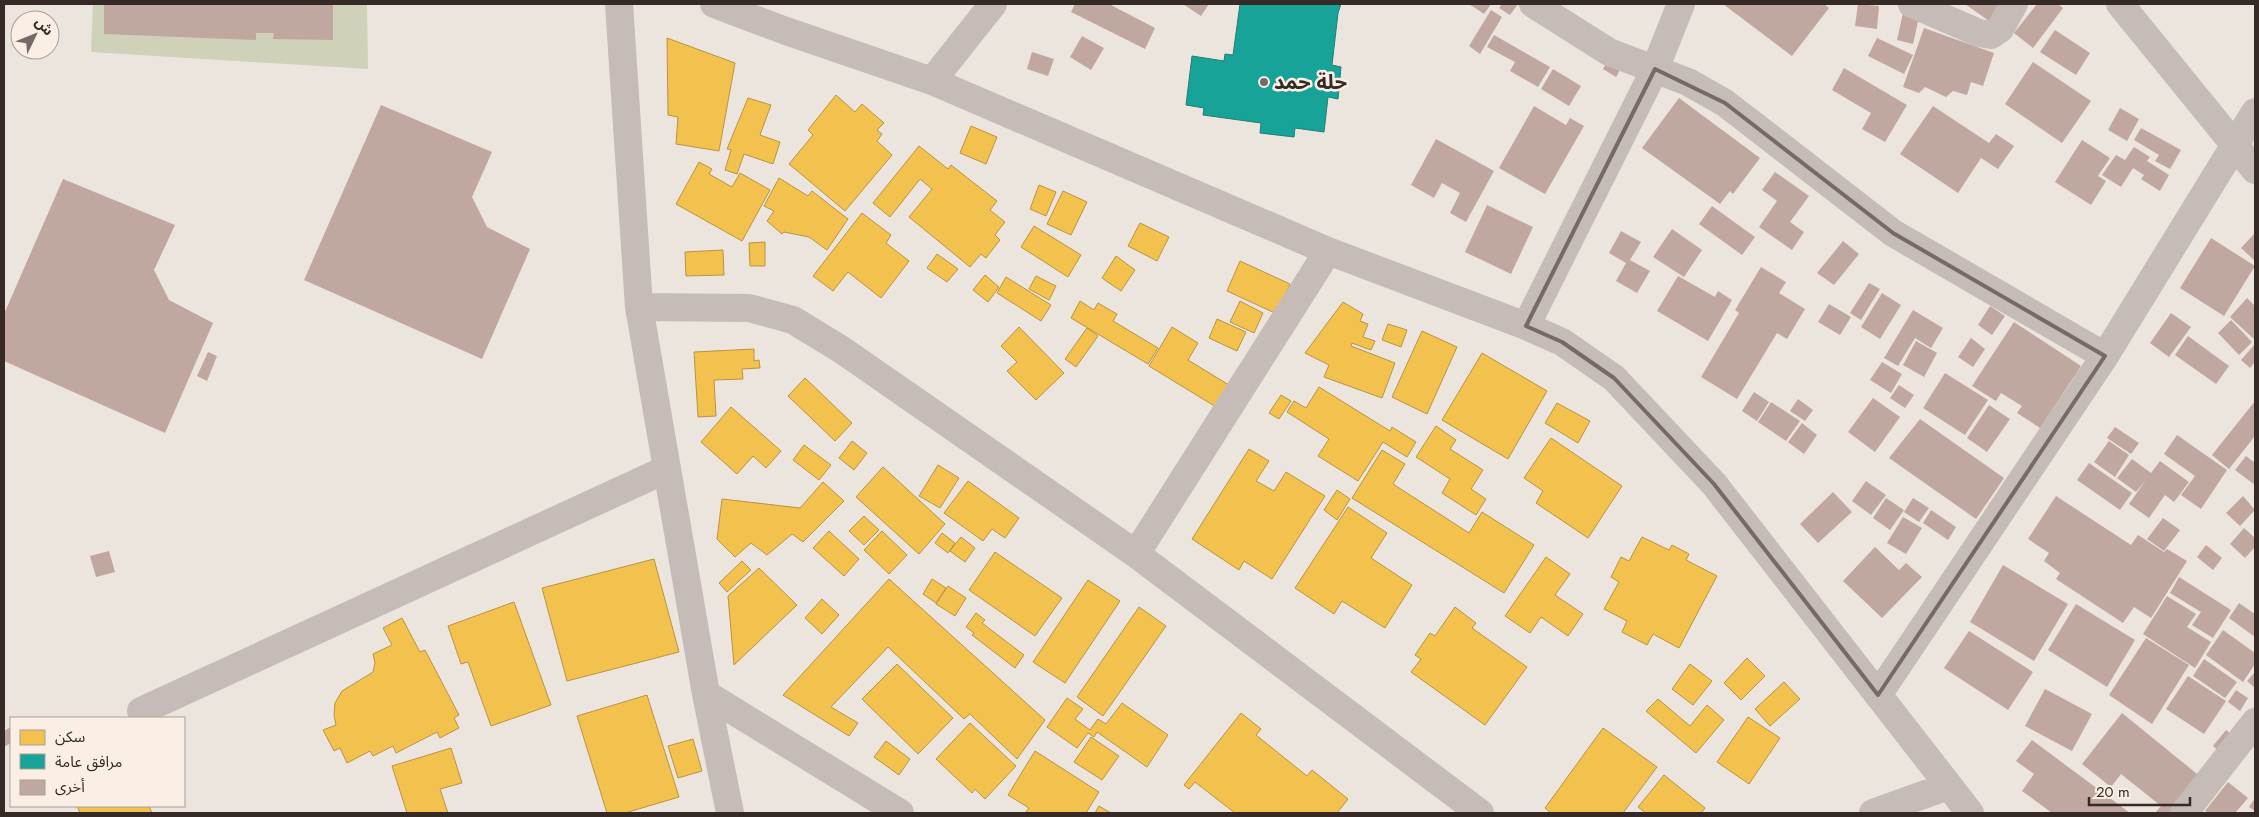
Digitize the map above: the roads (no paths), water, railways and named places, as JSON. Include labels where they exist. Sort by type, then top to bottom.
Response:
[{"type":"street","points":[[619,4],[639,307],[706,694],[730,813]]},
{"type":"street","points":[[714,4],[796,35],[932,81],[1328,251],[1526,326],[1562,342],[1614,378],[1714,484],[1970,813]]},
{"type":"street","points":[[932,81],[993,4]]},
{"type":"street","points":[[1533,4],[1609,52],[1688,82],[1726,103],[1892,233],[2105,356]]},
{"type":"street","points":[[1526,326],[1655,69],[1681,4]]},
{"type":"street","points":[[1912,4],[1980,33],[1991,35],[2000,29],[2014,4]]},
{"type":"street","points":[[2123,5],[2255,170]]},
{"type":"street","points":[[1878,694],[2105,356],[2255,112]]},
{"type":"street","points":[[1136,554],[1328,251]]},
{"type":"street","points":[[639,307],[749,308],[793,320],[842,350],[1136,554],[1480,813]]},
{"type":"street","points":[[141,711],[667,469]]},
{"type":"street","points":[[706,694],[900,813]]},
{"type":"street","points":[[2184,813],[2255,722]]},
{"type":"street","points":[[1873,813],[1948,786]]},
{"type":"place","name":"حلة حمد","points":[[1264,82]]}]
